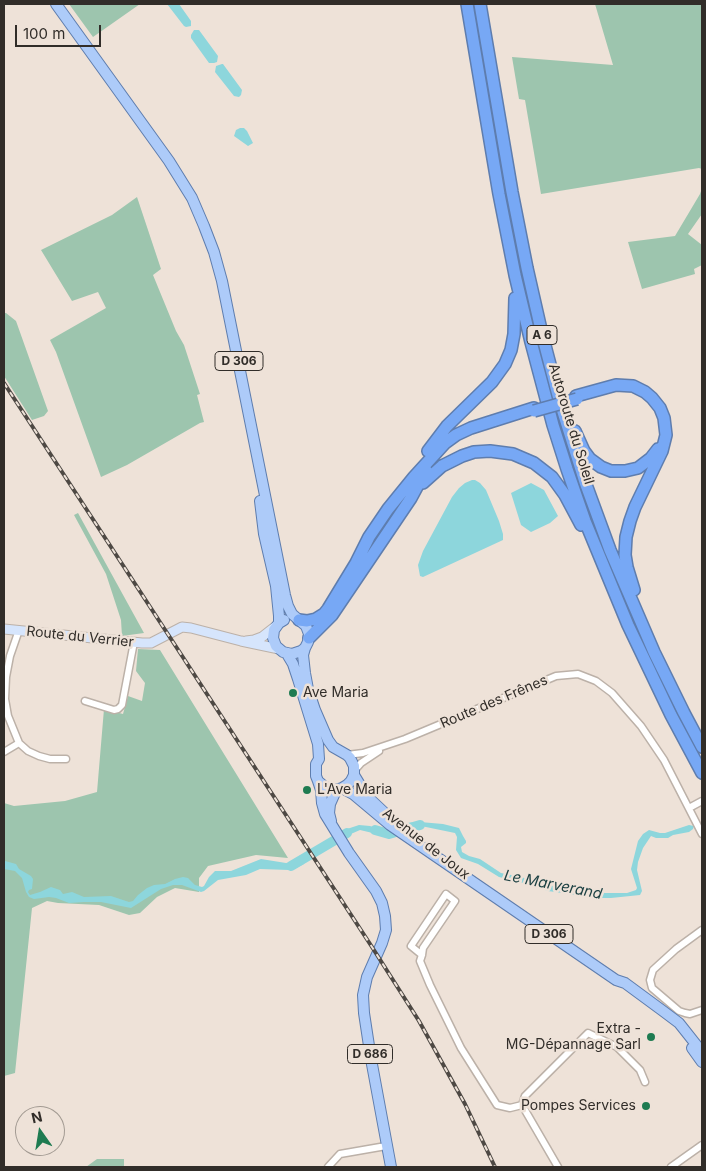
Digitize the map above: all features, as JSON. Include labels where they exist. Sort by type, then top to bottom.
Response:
[{"type":"highway","name":"Autoroute du Soleil","points":[[467,4],[494,166],[515,275],[530,342],[553,424],[582,512],[606,574],[670,715],[702,773]]},
{"type":"highway","name":"Autoroute du Soleil","points":[[480,4],[527,268],[559,399],[585,482],[610,550],[654,652],[702,747]]},
{"type":"highway","points":[[414,477],[428,452],[447,426],[492,382],[505,364],[511,350],[514,334],[515,275]]},
{"type":"highway","points":[[307,643],[332,615],[411,498],[424,473],[442,451],[467,433],[616,385],[633,386],[645,392],[657,403],[664,418],[666,435],[662,451],[632,514],[625,546],[630,577],[654,652]]},
{"type":"highway","points":[[559,399],[584,451],[590,459],[601,467],[616,472],[634,470],[647,462],[655,454],[660,444],[662,428],[658,413],[653,404],[646,398],[633,390],[618,389],[576,397]]},
{"type":"highway","points":[[298,620],[316,620],[324,614],[356,563],[369,537],[388,509],[439,448],[456,434],[480,424],[534,410]]},
{"type":"highway","points":[[411,498],[434,472],[450,461],[462,456],[481,451],[497,451],[527,459],[546,472],[562,489],[606,574]]},
{"type":"main road","name":"D 306","points":[[56,4],[138,118],[193,216],[221,285],[285,595],[292,614],[298,620]]},
{"type":"main road","name":"D 306","points":[[221,285],[264,534],[276,586],[279,616],[277,625]]},
{"type":"main road","points":[[319,759],[318,744],[293,664],[283,651],[276,646],[273,638],[277,625],[290,618],[303,623],[308,630],[307,643],[303,655],[305,674],[310,698],[328,740],[333,747],[353,762],[354,773],[351,781],[332,798],[330,818],[333,827]]},
{"type":"main road","name":"Route du Verrier","points":[[241,641],[262,637],[277,625]]},
{"type":"main road","name":"Route du Verrier","points":[[4,628],[151,643],[182,627],[283,651]]},
{"type":"main road","points":[[283,651],[296,653],[307,643]]},
{"type":"main road","points":[[340,789],[329,789],[321,784],[318,781],[315,770],[319,759],[328,752],[343,753]]},
{"type":"main road","name":"Avenue de Joux","points":[[354,773],[358,782],[372,801],[394,825]]},
{"type":"main road","name":"D 686","points":[[318,781],[323,808],[343,843],[376,892],[382,903],[385,916],[386,930],[367,977],[363,995],[371,1059],[391,1167]]},
{"type":"main road","name":"Avenue de Joux","points":[[340,789],[353,794],[394,825],[454,864],[482,888],[616,980],[625,983],[678,1024],[702,1052]]},
{"type":"main road","name":"Avenue de Joux","points":[[616,980],[621,987],[674,1028],[687,1041],[702,1062]]},
{"type":"street","points":[[19,630],[10,656],[6,677],[5,699],[8,716],[19,743],[28,750],[50,759],[66,759]]},
{"type":"street","points":[[85,701],[114,710],[122,705],[134,642]]},
{"type":"street","name":"Route des Frênes","points":[[343,753],[360,754],[386,746],[556,676],[578,674],[596,680],[612,693],[641,726],[664,760],[702,833]]},
{"type":"street","points":[[4,752],[19,743]]},
{"type":"street","name":"Route des Frênes","points":[[354,773],[361,763],[386,746]]},
{"type":"street","points":[[689,808],[702,801]]},
{"type":"street","points":[[422,955],[411,946],[446,894],[455,901],[423,948],[422,955],[420,961],[461,1048],[497,1104],[510,1108],[522,1106]]},
{"type":"street","points":[[702,930],[676,949],[653,970],[650,980],[652,988],[679,1011],[690,1014],[702,1010]]},
{"type":"street","points":[[558,1167],[522,1106],[525,1096],[588,1033],[617,1047],[640,1070],[645,1082]]},
{"type":"street","points":[[671,1167],[702,1145]]},
{"type":"street","points":[[328,1167],[340,1154],[386,1146]]},
{"type":"green space","points":[[69,4],[140,4],[93,37]]},
{"type":"green space","points":[[595,4],[702,4],[702,169],[541,194],[525,100],[519,99],[512,57],[613,65]]},
{"type":"green space","points":[[702,188],[702,214],[688,234],[702,245],[702,265],[694,269],[695,274],[642,289],[628,242],[675,236]]},
{"type":"green space","points":[[137,197],[161,269],[153,275],[176,331],[184,345],[200,394],[197,395],[204,422],[127,465],[101,477],[50,340],[106,308],[98,292],[72,301],[41,250],[112,215]]},
{"type":"green space","points":[[4,313],[16,321],[48,411],[44,416],[32,420],[4,376]]},
{"type":"green space","points":[[78,513],[144,633],[122,636],[121,620],[106,574],[74,515]]},
{"type":"green space","points":[[138,649],[160,650],[288,858],[256,855],[208,866],[199,878],[199,892],[175,888],[157,897],[140,913],[129,915],[99,905],[47,901],[32,908],[15,1073],[4,1076],[4,803],[14,806],[65,801],[97,792],[104,709],[123,714],[128,696],[142,701],[145,683],[136,671]]},
{"type":"green space","points":[[97,1159],[124,1159],[124,1167],[86,1167]]},
{"type":"water","points":[[167,4],[179,4],[191,21],[191,26],[184,26]]},
{"type":"water","points":[[194,30],[199,30],[218,56],[217,62],[209,63],[191,38]]},
{"type":"water","points":[[223,64],[242,90],[239,97],[234,96],[215,72],[216,66]]},
{"type":"water","points":[[244,128],[253,143],[248,146],[234,136],[236,130]]},
{"type":"water","points":[[472,480],[480,483],[486,490],[499,521],[503,540],[423,577],[420,576],[418,565],[423,551],[452,497],[459,488]]},
{"type":"water","points":[[531,483],[544,490],[558,516],[550,523],[531,532],[521,525],[511,493]]},
{"type":"water","points":[[406,823],[443,824],[459,828],[466,841],[461,847],[462,852],[480,859],[501,873],[546,885],[605,893],[627,893],[636,890],[631,869],[638,841],[643,834],[649,830],[665,833],[689,825],[694,826],[689,832],[673,835],[668,838],[651,836],[643,848],[638,862],[637,870],[642,891],[640,895],[597,898],[548,891],[499,877],[478,864],[461,858],[456,850],[457,837],[455,833],[421,826],[414,831],[406,825]]},
{"type":"water","points":[[359,825],[370,826],[386,832],[386,834],[381,835],[360,830],[344,837],[341,831]]},
{"type":"water","points":[[300,858],[304,864],[294,869],[260,869],[246,875],[218,880],[201,892],[182,885],[173,885],[161,889],[131,908],[101,902],[69,903],[49,897],[34,899],[29,897],[22,878],[15,871],[4,869],[5,861],[16,864],[19,869],[31,876],[33,879],[32,889],[28,892],[30,895],[51,887],[60,890],[63,894],[72,892],[84,897],[111,896],[129,902],[133,901],[147,888],[165,884],[175,879],[188,878],[195,885],[202,887],[215,871],[231,871],[261,859],[286,863],[294,862]]},
{"type":"waterway","name":"Le Marverand","points":[[375,830],[389,834],[420,825]]},
{"type":"waterway","name":"Le Marverand","points":[[291,866],[347,833]]},
{"type":"railway","points":[[4,383],[419,1021],[465,1104],[495,1167]]},
{"type":"place","name":"Ave Maria","points":[[293,693]]},
{"type":"place","name":"L'Ave Maria","points":[[307,790]]},
{"type":"place","name":"Extra - MG-Dépannage Sarl","points":[[651,1037]]},
{"type":"place","name":"Pompes Services","points":[[646,1106]]}]
